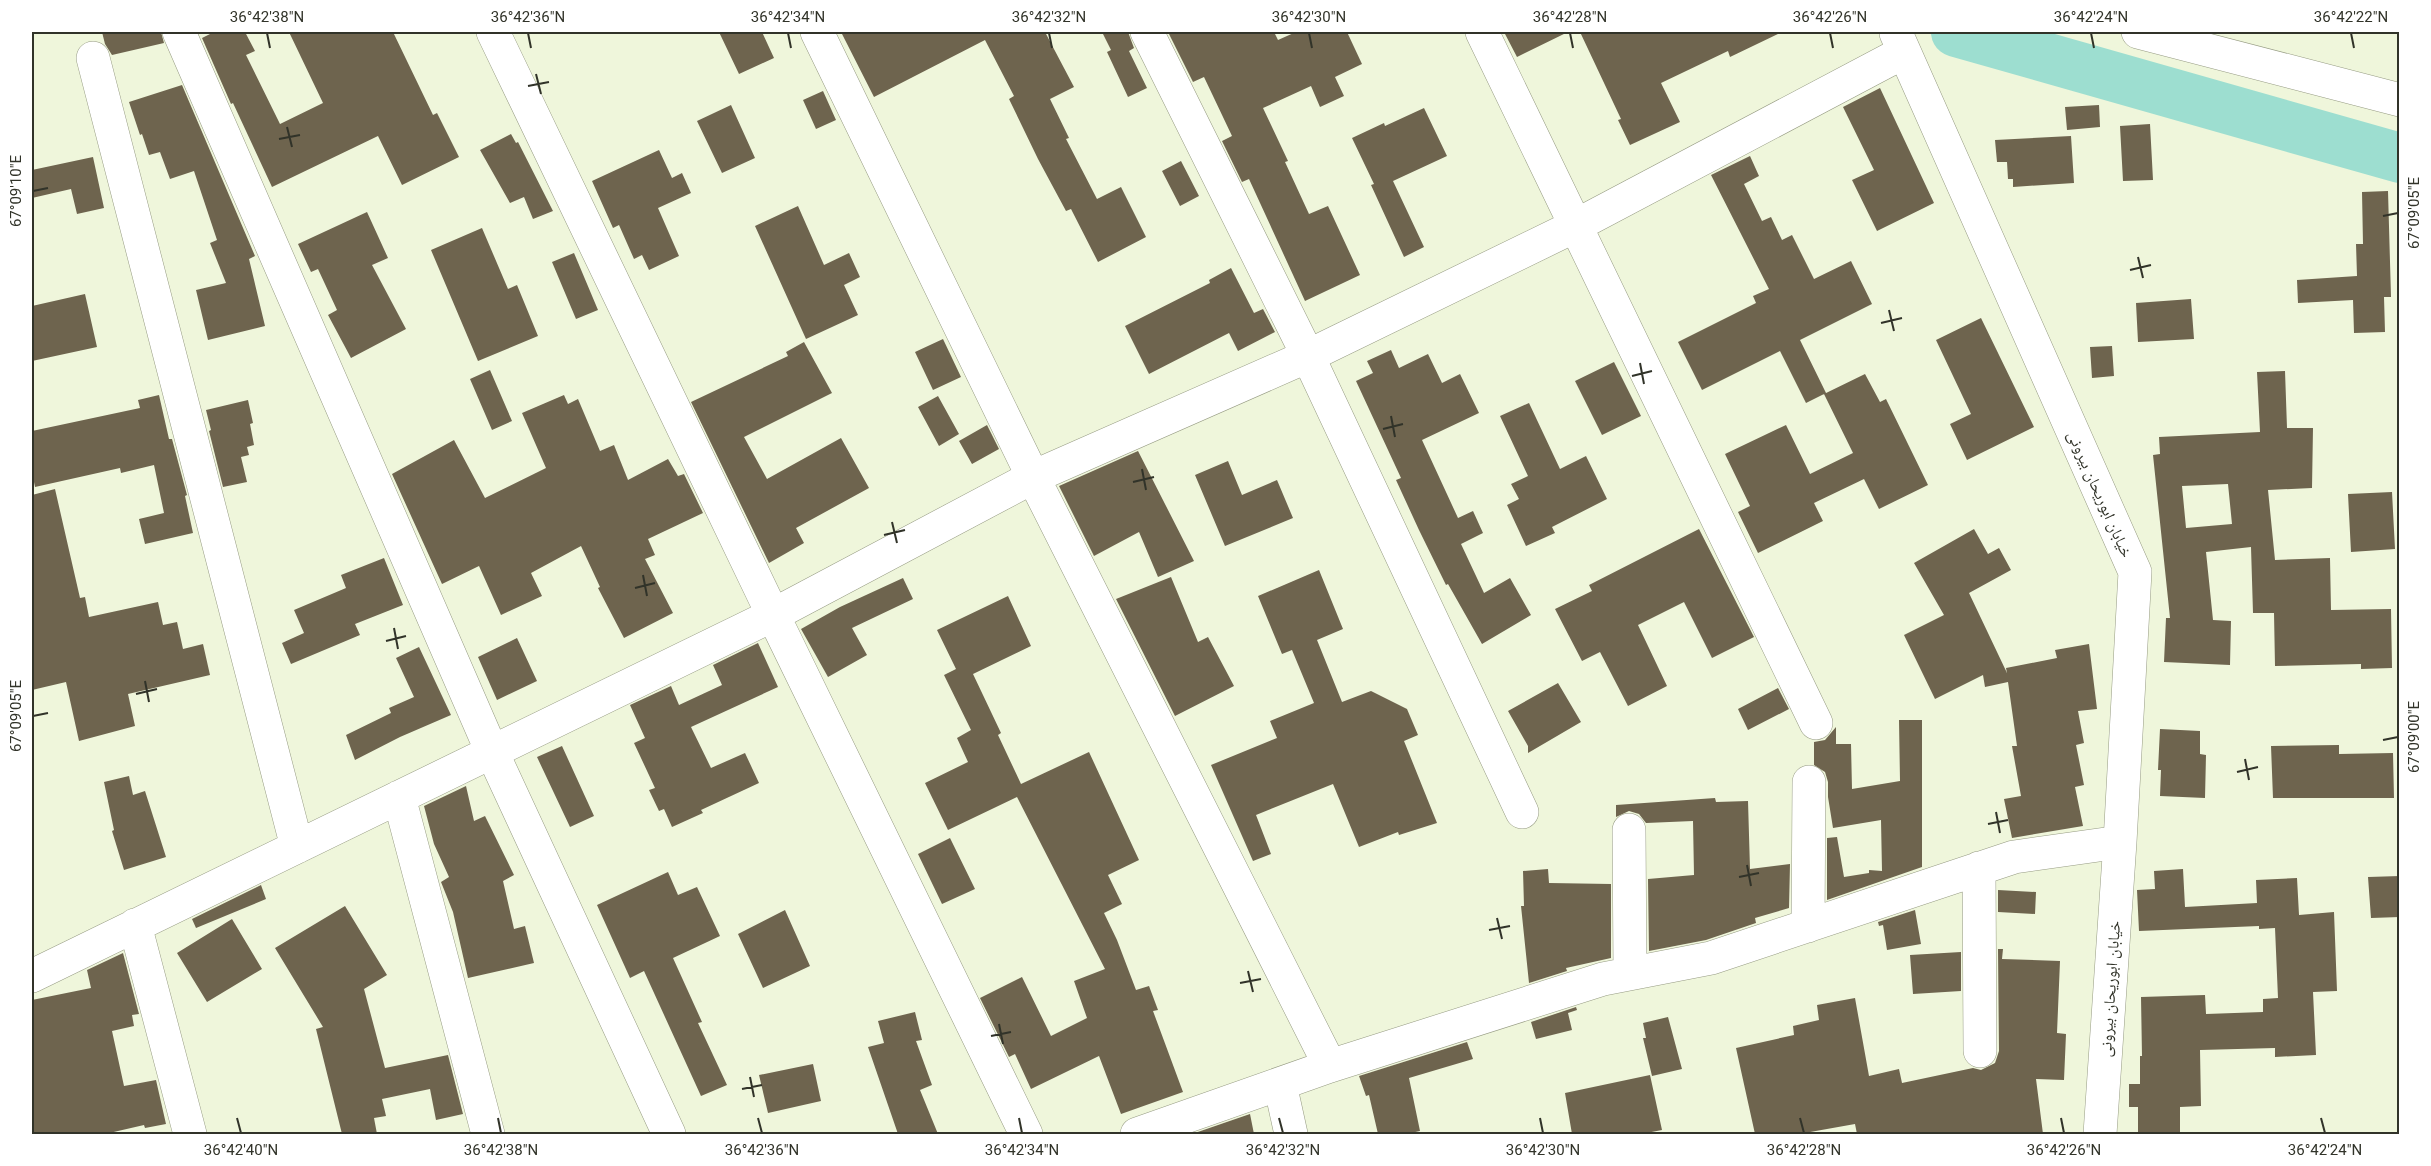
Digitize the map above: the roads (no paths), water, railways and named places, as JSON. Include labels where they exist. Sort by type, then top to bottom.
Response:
[{"type":"street","points":[[179,32],[492,752],[669,1134]]},
{"type":"street","points":[[493,32],[772,615],[1026,1134]]},
{"type":"street","points":[[817,32],[1033,477],[1330,1066]]},
{"type":"street","points":[[1147,32],[1308,356],[1522,812]]},
{"type":"street","points":[[1482,32],[1816,723]]},
{"type":"street","points":[[2138,32],[2400,100]]},
{"type":"street","points":[[32,976],[772,615],[1033,477],[1308,356],[1577,225],[1900,42]]},
{"type":"street","name":"خیابان ابوریحان بیرونی","points":[[1900,42],[2135,572],[2120,842],[2100,1134]]},
{"type":"street","points":[[93,58],[297,847]]},
{"type":"street","points":[[1808,926],[1809,782]]},
{"type":"street","points":[[399,797],[488,1134]]},
{"type":"street","points":[[1629,830],[1630,972]]},
{"type":"street","points":[[1137,1134],[1330,1066],[1630,972],[1712,958],[2014,857],[2120,842]]},
{"type":"street","points":[[1979,868],[1980,1051]]},
{"type":"street","points":[[135,925],[190,1134]]},
{"type":"street","points":[[1280,1084],[1291,1134]]},
{"type":"waterway","points":[[1956,32],[2400,158]]}]
